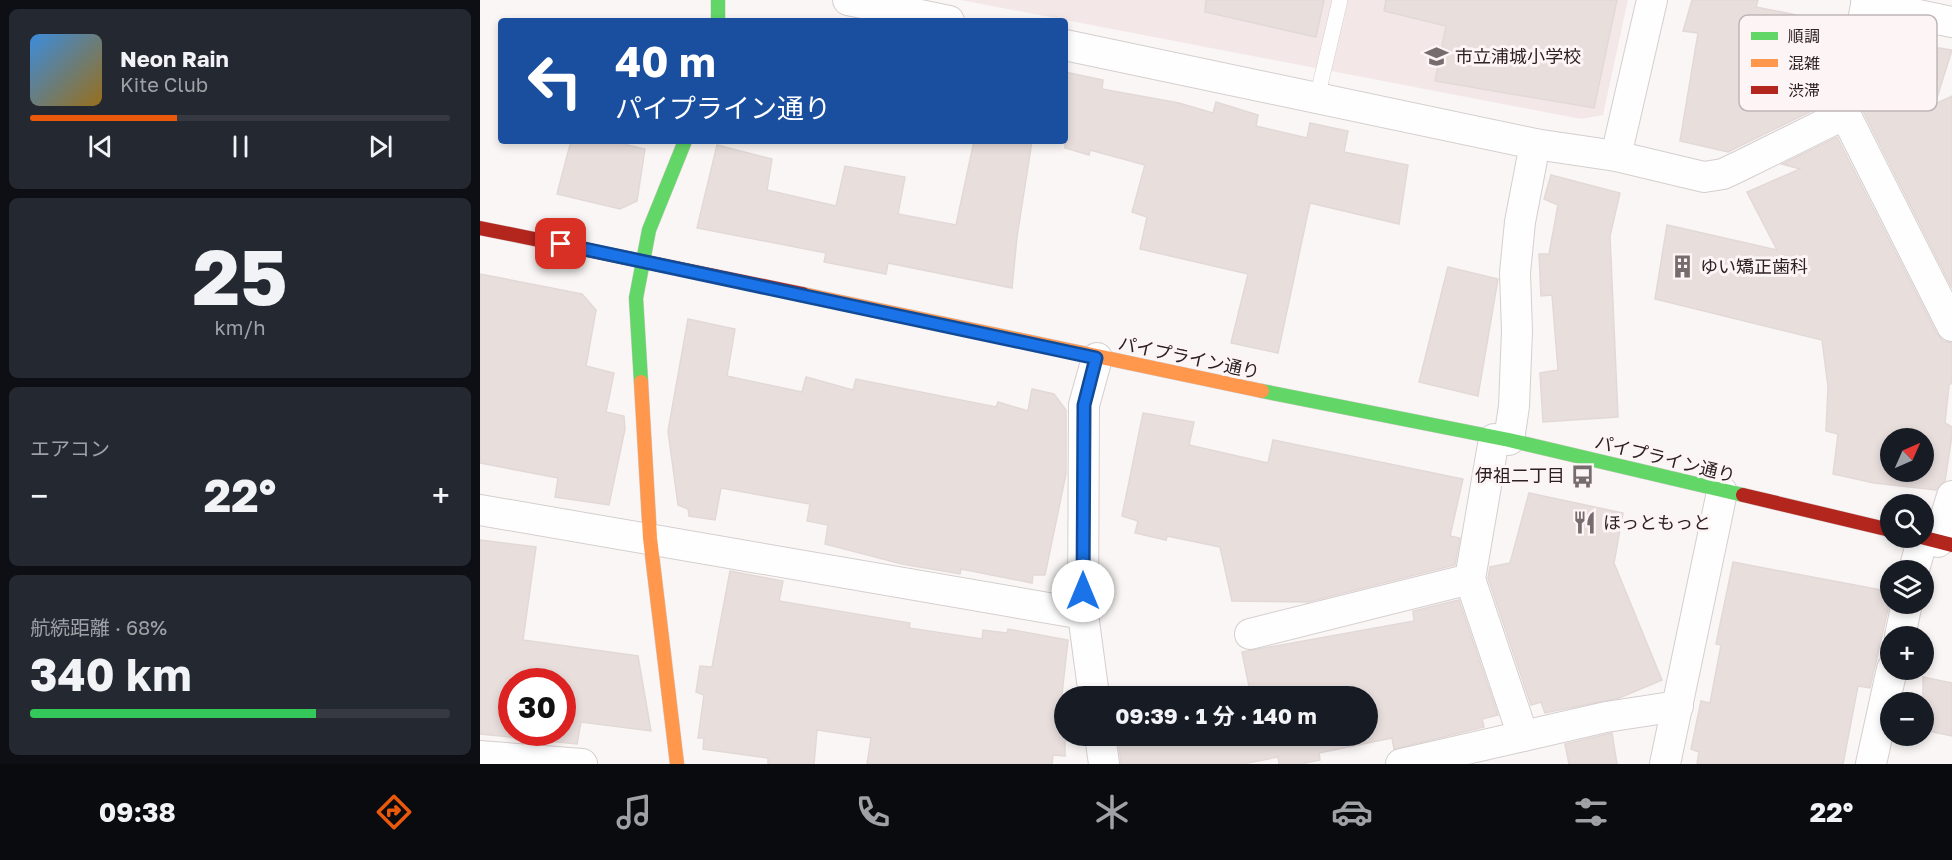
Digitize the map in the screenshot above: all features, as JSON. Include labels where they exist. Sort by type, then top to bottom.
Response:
[{"type":"main road","points":[[718,0],[718,18]]},
{"type":"main road","points":[[677,764],[650,538],[636,298],[649,230],[684,144]]},
{"type":"main road","name":"パイプライン通り","points":[[480,228],[644,260],[1096,358],[1501,439],[1880,528]]},
{"type":"street","points":[[848,0],[935,18]]},
{"type":"street","points":[[1616,156],[1652,0]]},
{"type":"street","points":[[1867,2],[1922,15]]},
{"type":"street","points":[[1937,18],[1952,22]]},
{"type":"street","points":[[1068,46],[1535,144],[1616,156],[1704,177],[1742,165],[1845,114]]},
{"type":"street","points":[[1846,111],[1845,114],[1952,326]]},
{"type":"street","points":[[1523,736],[1470,579],[1501,439],[1514,406],[1517,331],[1516,263],[1520,222],[1535,144]]},
{"type":"street","points":[[1093,686],[1083,614],[1084,405],[1096,358]]},
{"type":"street","points":[[1665,764],[1722,492]]},
{"type":"street","points":[[1934,538],[1952,496]]},
{"type":"street","points":[[480,510],[1083,614]]},
{"type":"street","points":[[1250,634],[1470,579]]},
{"type":"street","points":[[1871,764],[1890,680]]},
{"type":"street","points":[[1415,762],[1606,717],[1678,706]]},
{"type":"street","points":[[1102,746],[1104,764]]},
{"type":"street","points":[[480,756],[582,764]]},
{"type":"lane","points":[[1317,98],[1340,0]]},
{"type":"shaded area","name":"市立浦城小学校","points":[[961,0],[1628,0],[1603,115],[1581,119],[1068,21],[1068,18],[1055,18]]},
{"type":"building","points":[[1206,0],[1324,0],[1316,37],[1205,12]]},
{"type":"building","points":[[1386,0],[1617,0],[1594,108],[1435,81],[1446,26],[1384,11]]},
{"type":"building","points":[[1692,0],[1758,0],[1756,7],[1797,15],[1739,15],[1739,111],[1812,111],[1728,152],[1680,141],[1698,33],[1683,31]]},
{"type":"building","points":[[1937,48],[1952,50],[1937,98]]},
{"type":"building","points":[[1068,73],[1103,80],[1102,89],[1179,103],[1213,113],[1216,102],[1258,115],[1256,126],[1307,138],[1310,123],[1348,131],[1344,152],[1408,165],[1399,224],[1310,203],[1278,353],[1231,343],[1248,274],[1140,249],[1147,217],[1132,212],[1145,165],[1090,150],[1089,155],[1065,148],[1065,144],[1068,144]]},
{"type":"building","points":[[1952,96],[1952,288],[1863,111],[1937,111],[1937,103]]},
{"type":"building","points":[[1837,137],[1937,334],[1943,341],[1952,343],[1952,383],[1949,385],[1945,423],[1952,427],[1952,435],[1945,481],[1936,490],[1874,483],[1833,474],[1838,434],[1826,431],[1828,387],[1822,340],[1655,299],[1667,225],[1777,250],[1747,192],[1800,169],[1782,164]]},
{"type":"building","points":[[570,144],[623,144],[645,149],[637,201],[620,209],[557,194]]},
{"type":"building","points":[[973,144],[1032,144],[1017,237],[1012,288],[888,263],[886,274],[824,262],[826,253],[697,228],[717,145],[772,159],[767,190],[836,206],[845,166],[905,177],[898,214],[956,225]]},
{"type":"building","points":[[1551,175],[1620,193],[1610,236],[1618,417],[1543,422],[1540,373],[1558,370],[1552,295],[1541,296],[1539,254],[1549,254],[1558,205],[1544,199]]},
{"type":"building","points":[[1448,267],[1498,279],[1478,396],[1419,382]]},
{"type":"building","points":[[480,274],[582,294],[596,310],[586,366],[614,373],[606,412],[624,416],[625,429],[609,505],[555,497],[558,478],[480,463]]},
{"type":"building","points":[[688,319],[735,329],[727,376],[802,392],[806,377],[853,390],[856,379],[996,407],[998,402],[1028,411],[1032,389],[1054,394],[1066,410],[1066,474],[1045,575],[1033,575],[1032,583],[961,569],[960,574],[902,564],[825,544],[828,525],[807,521],[810,504],[721,488],[715,520],[689,516],[688,509],[678,505],[668,431]]},
{"type":"building","points":[[1143,413],[1194,422],[1189,445],[1268,463],[1273,440],[1463,479],[1450,536],[1460,538],[1455,565],[1308,602],[1232,601],[1220,547],[1167,536],[1166,540],[1135,533],[1138,521],[1122,516]]},
{"type":"building","points":[[1529,493],[1623,513],[1614,563],[1662,680],[1619,698],[1545,713],[1541,702],[1531,705],[1488,578],[1490,567],[1510,563]]},
{"type":"building","points":[[480,540],[536,547],[523,640],[638,656],[651,731],[581,722],[576,744],[576,668],[498,668],[498,736],[480,734]]},
{"type":"building","points":[[1733,562],[1880,590],[1880,614],[1887,614],[1884,626],[1880,626],[1880,644],[1870,688],[1858,686],[1843,764],[1697,764],[1699,752],[1691,749],[1701,701],[1710,703],[1721,645],[1716,644]]},
{"type":"building","points":[[730,571],[783,581],[779,601],[910,623],[909,628],[982,639],[983,630],[1007,633],[1008,629],[1068,640],[1063,686],[1054,686],[1054,746],[1065,746],[1065,756],[1053,755],[1052,764],[867,764],[871,738],[817,730],[814,764],[768,764],[768,758],[703,749],[704,738],[698,738],[704,695],[696,692],[700,666],[712,667]]},
{"type":"building","points":[[1459,600],[1498,715],[1482,719],[1484,727],[1394,749],[1392,738],[1378,741],[1378,686],[1249,686],[1242,652],[1414,621],[1413,611]]},
{"type":"building","points":[[1934,679],[1952,683],[1952,736],[1934,732],[1934,692],[1923,692],[1923,680]]},
{"type":"building","points":[[1612,733],[1617,764],[1569,764],[1565,744]]},
{"type":"building","points":[[1119,746],[1353,746],[1319,753],[1320,760],[1301,764],[1279,764],[1278,757],[1243,764],[1121,764]]},
{"type":"traffic: fast","points":[[718,0],[718,18]]},
{"type":"traffic: fast","points":[[641,382],[636,298],[649,230],[684,144]]},
{"type":"traffic: fast","points":[[1262,391],[1509,440],[1743,495]]},
{"type":"traffic: slow","points":[[803,294],[1262,391]]},
{"type":"traffic: slow","points":[[641,382],[650,538],[677,764]]},
{"type":"traffic: jam","points":[[480,228],[803,294]]},
{"type":"traffic: jam","points":[[1743,495],[1880,528]]},
{"type":"traffic: jam","points":[[1934,540],[1952,545]]},
{"type":"place","name":"市立浦城小学校","points":[[1437,57]]},
{"type":"place","name":"ゆい矯正歯科","points":[[1682,267]]},
{"type":"place","name":"伊祖二丁目","points":[[1583,476]]},
{"type":"place","name":"ほっともっと","points":[[1585,523]]},
{"type":"route","points":[[561,244],[1096,358],[1084,405],[1083,591]]}]
